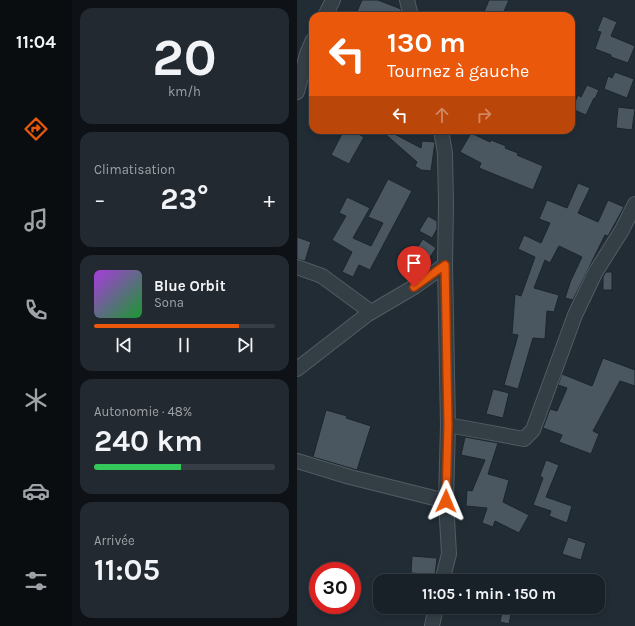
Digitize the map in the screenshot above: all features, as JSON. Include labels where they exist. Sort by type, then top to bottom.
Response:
[{"type":"street","points":[[327,12],[333,0]]},
{"type":"street","points":[[407,0],[410,12]]},
{"type":"street","points":[[297,92],[309,49]]},
{"type":"street","points":[[442,134],[445,153],[446,204],[445,265],[448,425],[446,501],[449,554],[444,574]]},
{"type":"street","points":[[448,425],[524,439],[533,430],[575,315],[595,273],[622,230],[635,204]]},
{"type":"street","points":[[297,369],[371,312],[414,287],[445,265]]},
{"type":"street","points":[[297,266],[322,276],[371,312]]},
{"type":"street","points":[[297,461],[446,501]]},
{"type":"street","points":[[432,626],[435,614]]},
{"type":"building","points":[[362,0],[378,0],[401,9],[401,12],[357,12]]},
{"type":"building","points":[[489,0],[509,0],[504,12],[484,12]]},
{"type":"building","points":[[603,16],[617,22],[611,36],[635,46],[628,63],[595,49],[601,32],[597,31]]},
{"type":"building","points":[[615,72],[634,79],[627,98],[604,89],[608,76],[612,78]]},
{"type":"building","points":[[587,85],[599,90],[586,115],[575,110],[575,102],[578,95],[581,97]]},
{"type":"building","points":[[618,107],[635,109],[632,130],[616,128]]},
{"type":"building","points":[[342,134],[358,134],[364,137],[349,164],[331,155]]},
{"type":"building","points":[[385,134],[395,134],[421,148],[422,141],[435,142],[431,171],[421,170],[415,166],[417,162]]},
{"type":"building","points":[[470,134],[473,134],[490,142],[491,140],[506,146],[505,148],[518,153],[517,155],[543,166],[533,190],[479,168],[481,163],[460,152]]},
{"type":"building","points":[[388,179],[412,191],[370,270],[359,265],[353,277],[342,272],[352,252],[332,240],[346,216],[339,213],[347,197],[370,208],[353,238],[371,246],[383,223],[368,217]]},
{"type":"building","points":[[578,183],[590,188],[578,213],[598,222],[608,200],[624,207],[608,236],[605,235],[573,300],[565,298],[571,280],[582,257],[559,246],[550,263],[545,260],[534,288],[559,295],[554,312],[547,311],[545,339],[533,338],[518,389],[504,385],[518,335],[512,334],[515,294],[521,296],[535,257],[518,249],[524,235],[541,243],[550,223],[539,219],[547,200],[567,208]]},
{"type":"building","points":[[428,216],[437,221],[437,229],[432,238],[419,231]]},
{"type":"building","points":[[297,237],[311,242],[305,261],[297,259]]},
{"type":"building","points":[[423,239],[436,248],[421,271],[407,262]]},
{"type":"building","points":[[606,272],[612,272],[612,290],[603,290],[603,277]]},
{"type":"building","points":[[603,358],[635,370],[635,386],[620,381],[593,431],[599,434],[591,454],[559,442],[562,435],[543,428],[550,409],[557,411],[567,388],[558,385],[562,374],[592,386]]},
{"type":"building","points":[[493,389],[509,393],[503,418],[486,414]]},
{"type":"building","points":[[326,410],[347,416],[346,418],[371,426],[357,470],[313,457]]},
{"type":"building","points":[[465,437],[498,443],[488,474],[509,480],[503,502],[529,515],[519,533],[495,521],[493,527],[482,523],[487,508],[466,506],[467,490],[472,491],[485,460],[461,455]]},
{"type":"building","points":[[546,460],[559,465],[546,497],[572,506],[567,523],[549,516],[551,511],[533,505],[543,478],[540,476]]},
{"type":"building","points":[[568,537],[586,543],[581,560],[562,554]]},
{"type":"building","points":[[412,556],[437,558],[435,574],[411,573]]},
{"type":"building","points":[[502,614],[511,614],[509,624],[500,622]]},
{"type":"route","points":[[414,287],[445,265],[448,425],[446,501]]}]
